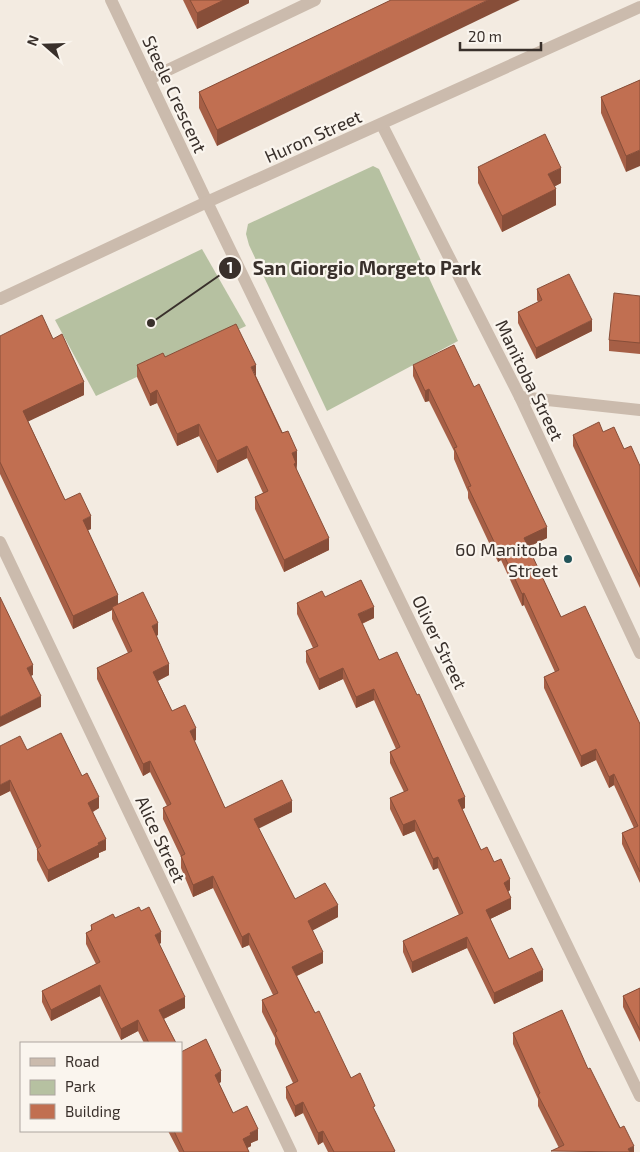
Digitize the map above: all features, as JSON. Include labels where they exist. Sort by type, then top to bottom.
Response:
[{"type":"street","name":"Steele Crescent","points":[[111,0],[207,202]]},
{"type":"street","points":[[149,79],[315,0]]},
{"type":"street","name":"Huron Street","points":[[0,298],[207,202],[382,125],[640,7]]},
{"type":"street","name":"Manitoba Street","points":[[382,125],[520,397],[640,653]]},
{"type":"street","name":"Oliver Street","points":[[207,202],[640,1096]]},
{"type":"street","points":[[520,397],[640,410]]},
{"type":"street","name":"Alice Street","points":[[0,542],[290,1152]]},
{"type":"green space","points":[[373,166],[379,169],[458,341],[327,411],[249,245],[246,234],[248,224]]},
{"type":"green space","points":[[202,249],[246,326],[96,396],[55,320]]},
{"type":"building","points":[[190,0],[224,0],[197,13]]},
{"type":"building","points":[[391,0],[488,0],[217,130],[199,92]]},
{"type":"building","points":[[640,80],[640,150],[626,156],[601,97]]},
{"type":"building","points":[[545,134],[561,168],[548,174],[556,189],[502,216],[478,167]]},
{"type":"building","points":[[569,274],[592,320],[536,348],[518,312],[542,300],[537,289]]},
{"type":"building","points":[[614,293],[640,296],[640,343],[609,340]]},
{"type":"building","points":[[42,315],[53,339],[62,334],[84,382],[23,411],[65,500],[80,493],[91,516],[83,520],[118,595],[73,616],[0,462],[0,336]]},
{"type":"building","points":[[236,324],[256,365],[251,367],[282,433],[288,431],[297,451],[292,453],[296,463],[294,464],[329,538],[284,560],[255,497],[268,491],[247,446],[217,461],[199,424],[177,434],[157,390],[150,394],[137,365],[163,353],[165,357]]},
{"type":"building","points":[[454,345],[474,387],[479,384],[547,527],[524,538],[561,617],[585,606],[640,724],[640,872],[622,833],[638,826],[614,774],[609,777],[596,749],[581,756],[544,677],[559,670],[524,593],[522,594],[501,549],[498,550],[468,487],[471,486],[454,448],[457,447],[429,389],[425,391],[413,365]]},
{"type":"building","points":[[599,422],[603,432],[614,427],[624,449],[631,446],[640,466],[640,577],[573,435]]},
{"type":"building","points":[[361,580],[374,607],[358,614],[379,660],[397,652],[417,695],[419,694],[465,797],[458,800],[481,850],[487,847],[494,862],[501,859],[510,879],[504,883],[511,898],[486,910],[509,959],[532,948],[543,970],[494,993],[467,937],[412,962],[403,941],[463,913],[438,857],[433,859],[415,820],[403,825],[390,798],[408,790],[390,752],[400,747],[374,689],[356,697],[343,668],[319,679],[306,651],[318,646],[297,603],[322,591],[325,597]]},
{"type":"building","points":[[143,592],[158,623],[152,626],[169,664],[153,672],[172,711],[185,705],[196,728],[190,731],[225,808],[282,780],[292,801],[254,819],[295,899],[325,883],[338,905],[308,921],[323,952],[292,967],[315,1013],[319,1011],[351,1078],[360,1073],[375,1106],[373,1107],[395,1151],[393,1152],[334,1152],[323,1131],[318,1133],[303,1102],[295,1106],[286,1087],[298,1081],[275,1033],[277,1031],[262,1000],[278,993],[249,933],[242,937],[213,876],[193,885],[181,856],[185,854],[163,808],[171,804],[150,761],[143,764],[97,668],[132,651],[112,607]]},
{"type":"building","points":[[0,597],[33,665],[27,668],[41,696],[0,717]]},
{"type":"building","points":[[61,733],[82,776],[87,773],[99,797],[88,803],[106,839],[98,843],[99,845],[48,870],[37,849],[41,846],[10,780],[0,785],[0,746],[20,736],[27,750]]},
{"type":"building","points":[[139,907],[141,911],[149,907],[161,932],[155,935],[185,997],[159,1010],[175,1042],[149,1042],[138,1020],[121,1029],[100,985],[51,1010],[42,991],[100,962],[86,933],[92,930],[91,925],[113,914],[115,918]]},
{"type":"building","points":[[640,988],[640,1030],[623,996]]},
{"type":"building","points":[[562,1010],[588,1069],[590,1068],[620,1128],[624,1126],[634,1146],[628,1149],[630,1152],[551,1151],[564,1145],[538,1095],[540,1093],[513,1033]]},
{"type":"building","points":[[206,1039],[221,1071],[215,1075],[233,1113],[247,1106],[258,1129],[243,1139],[249,1152],[184,1152],[174,1132],[182,1132],[182,1051]]},
{"type":"place","name":"San Giorgio Morgeto Park","points":[[151,323]]},
{"type":"place","name":"60 Manitoba Street","points":[[568,559]]}]
